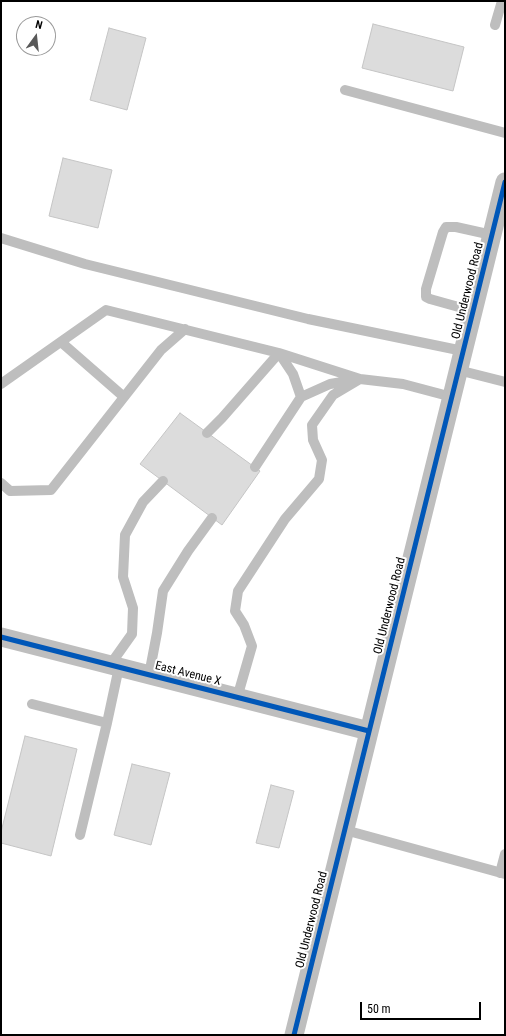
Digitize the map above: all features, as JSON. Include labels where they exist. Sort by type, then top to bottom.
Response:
[{"type":"street","name":"Old Underwood Road","points":[[294,1035],[505,182]]},
{"type":"street","name":"East Avenue X","points":[[1,637],[369,731]]},
{"type":"lane","points":[[495,25],[502,1]]},
{"type":"lane","points":[[346,90],[505,134]]},
{"type":"lane","points":[[473,311],[426,297],[426,289],[443,232],[446,227],[456,227],[492,235]]},
{"type":"lane","points":[[1,238],[84,264],[308,319],[463,351]]},
{"type":"lane","points":[[1,384],[106,310],[279,353],[360,378],[403,384],[452,397]]},
{"type":"lane","points":[[1,483],[10,490],[51,490],[161,350],[185,329]]},
{"type":"lane","points":[[61,342],[124,397]]},
{"type":"lane","points":[[279,353],[293,374],[301,397]]},
{"type":"lane","points":[[207,433],[279,353]]},
{"type":"lane","points":[[458,370],[505,382]]},
{"type":"lane","points":[[255,467],[301,397],[330,384],[360,378]]},
{"type":"lane","points":[[237,698],[252,646],[244,625],[234,611],[238,590],[285,518],[319,479],[322,460],[313,440],[312,425],[333,395],[360,378]]},
{"type":"lane","points":[[80,835],[107,723],[115,666],[132,634],[133,608],[123,577],[125,535],[143,502],[163,481]]},
{"type":"lane","points":[[149,675],[163,591],[188,551],[212,518]]},
{"type":"lane","points":[[32,704],[107,723]]},
{"type":"lane","points":[[345,830],[502,873],[505,854]]},
{"type":"building","points":[[373,24],[464,47],[453,91],[362,68]]},
{"type":"building","points":[[109,28],[146,38],[127,110],[90,100]]},
{"type":"building","points":[[63,158],[112,170],[98,228],[49,216]]},
{"type":"building","points":[[180,413],[260,471],[222,525],[140,464]]},
{"type":"building","points":[[25,736],[77,749],[51,856],[1,843],[1,832]]},
{"type":"building","points":[[132,764],[170,773],[151,845],[114,835]]},
{"type":"building","points":[[271,785],[294,791],[279,848],[256,843]]},
{"type":"cycle path","points":[[294,1035],[505,182]]},
{"type":"cycle path","points":[[1,637],[369,731]]}]
